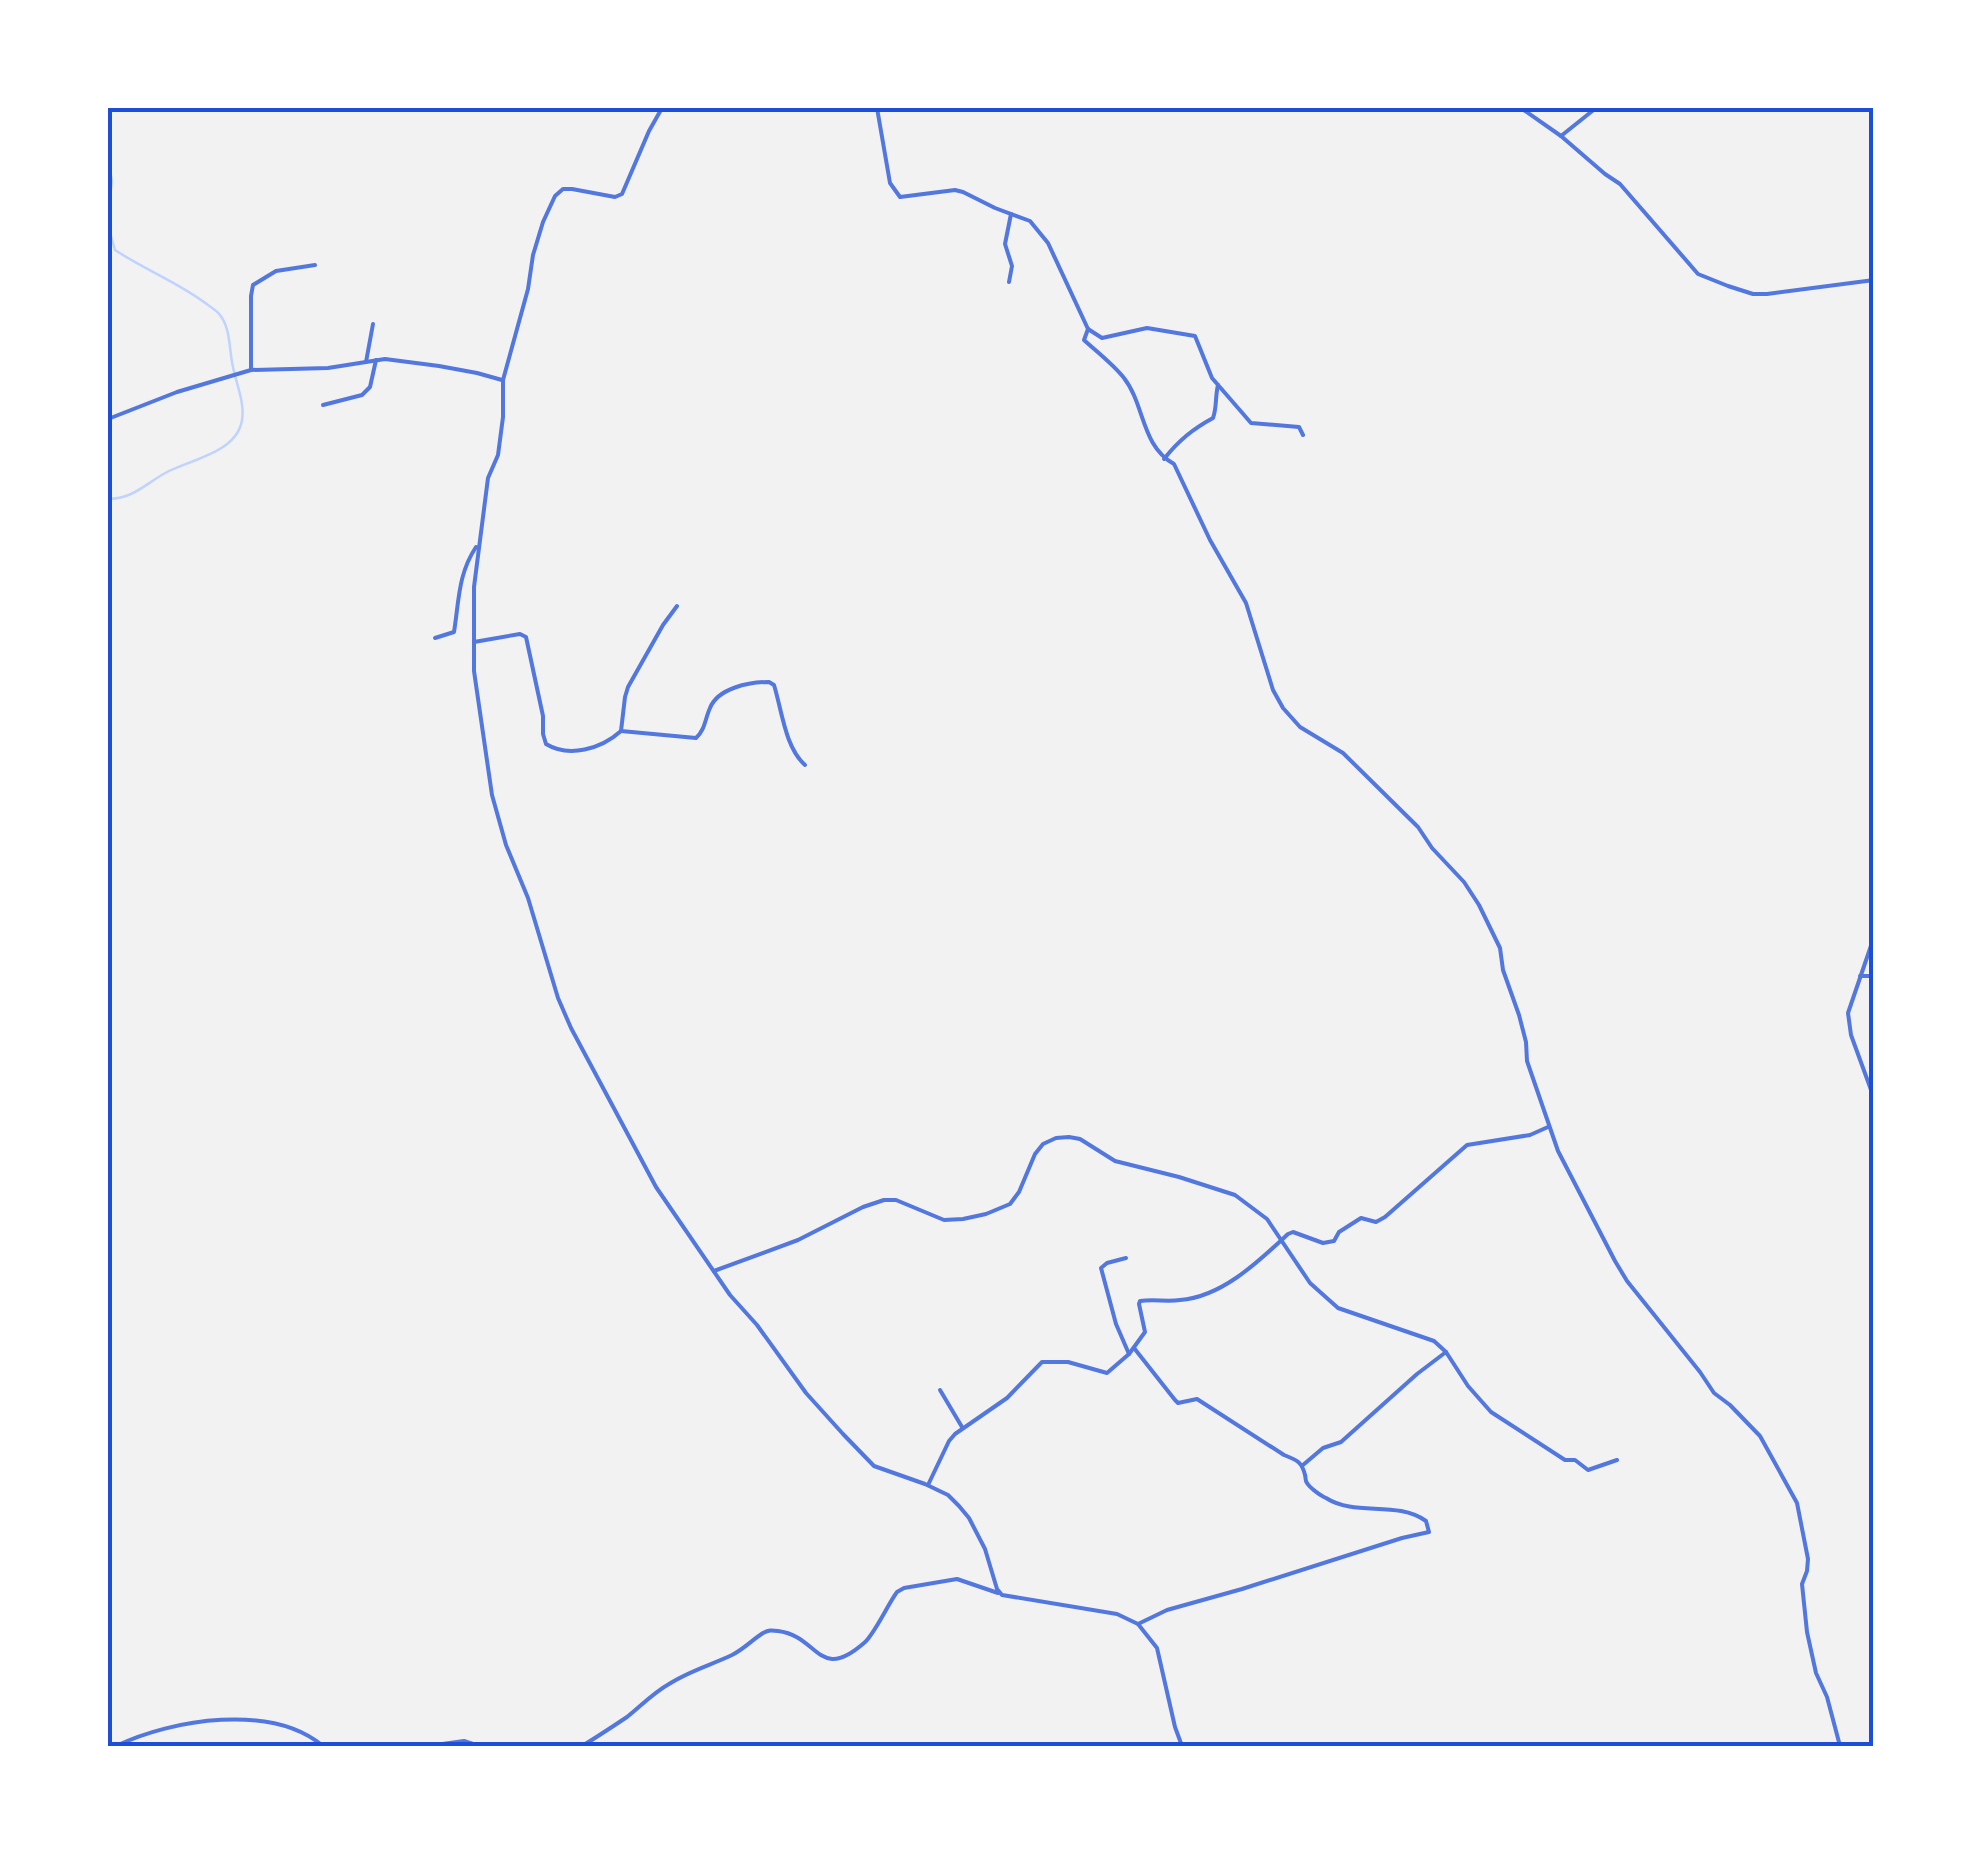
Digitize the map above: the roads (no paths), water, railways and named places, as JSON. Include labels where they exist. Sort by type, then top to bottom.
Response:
[{"type":"street","points":[[662,108],[622,194],[615,197],[572,189],[555,196],[543,222],[503,380],[498,454],[488,478],[476,561],[474,670],[492,795],[558,998],[645,1168],[714,1272],[806,1393],[874,1466],[948,1495],[969,1518],[985,1549],[996,1589],[1002,1595]]},
{"type":"street","points":[[877,108],[890,183],[900,196],[955,190],[1030,222],[1048,243],[1088,329],[1102,338],[1147,328],[1191,334],[1210,374],[1251,423],[1299,427],[1303,435]]},
{"type":"street","points":[[1521,108],[1620,184],[1698,274],[1753,294],[1874,280]]},
{"type":"street","points":[[1561,136],[1596,108]]},
{"type":"street","points":[[1009,282],[1012,266],[1005,244],[1011,214]]},
{"type":"street","points":[[252,370],[252,285],[276,271],[315,265]]},
{"type":"street","points":[[366,362],[373,324]]},
{"type":"street","points":[[1088,329],[1084,340],[1126,380],[1154,446],[1174,464],[1246,604],[1283,708],[1300,726],[1343,753],[1418,828],[1464,882],[1488,921],[1500,948],[1526,1042],[1527,1061],[1548,1127],[1627,1281],[1714,1393],[1760,1436],[1797,1503],[1808,1559],[1802,1584],[1807,1632],[1816,1674],[1827,1697],[1840,1746]]},
{"type":"street","points":[[324,406],[367,391],[376,360]]},
{"type":"street","points":[[108,419],[177,392],[252,370],[328,368],[398,360],[503,380]]},
{"type":"street","points":[[1164,459],[1179,440],[1213,418],[1218,385]]},
{"type":"street","points":[[435,638],[454,632],[460,582],[479,544]]},
{"type":"street","points":[[474,642],[520,634],[526,637],[548,746],[590,750],[621,731],[628,687],[677,606]]},
{"type":"street","points":[[621,731],[696,738],[703,732],[718,695],[769,682],[774,685],[792,748],[805,765]]},
{"type":"street","points":[[1874,937],[1850,1003],[1848,1024],[1874,1098]]},
{"type":"street","points":[[1860,976],[1874,976]]},
{"type":"street","points":[[928,1485],[949,1441],[962,1427],[1007,1398],[1042,1362],[1068,1362],[1105,1374],[1134,1348],[1145,1332],[1140,1302],[1201,1296],[1238,1276],[1293,1232],[1323,1243],[1334,1241],[1339,1232],[1362,1218],[1376,1222],[1385,1218],[1467,1145],[1548,1127]]},
{"type":"street","points":[[714,1272],[798,1240],[863,1206],[884,1200],[896,1200],[944,1220],[986,1214],[1010,1204],[1043,1144],[1056,1138],[1080,1139],[1115,1162],[1235,1195],[1266,1219],[1310,1282],[1338,1308],[1434,1341],[1491,1412],[1566,1460],[1575,1460],[1588,1470],[1617,1460]]},
{"type":"street","points":[[1126,1258],[1101,1268],[1128,1354]]},
{"type":"street","points":[[1134,1348],[1178,1403],[1197,1399],[1303,1465],[1307,1484],[1326,1499],[1345,1507],[1388,1508],[1413,1514],[1426,1520],[1429,1532],[1166,1610],[1138,1624]]},
{"type":"street","points":[[1303,1465],[1323,1448],[1341,1442],[1446,1352]]},
{"type":"street","points":[[940,1390],[962,1427]]},
{"type":"street","points":[[582,1746],[673,1681],[732,1655],[766,1632],[790,1633],[820,1657],[836,1660],[864,1644],[897,1592],[957,1579],[1002,1595],[1117,1614],[1138,1624],[1156,1648],[1182,1746]]},
{"type":"street","points":[[116,1746],[172,1727],[211,1720],[243,1720],[310,1736],[322,1746]]},
{"type":"street","points":[[428,1746],[464,1741],[478,1746]]},
{"type":"waterway","points":[[108,160],[112,181],[108,213]]},
{"type":"waterway","points":[[108,226],[115,250],[186,290],[220,315],[228,333],[243,413],[238,431],[223,447],[169,471],[133,493],[108,499]]}]
